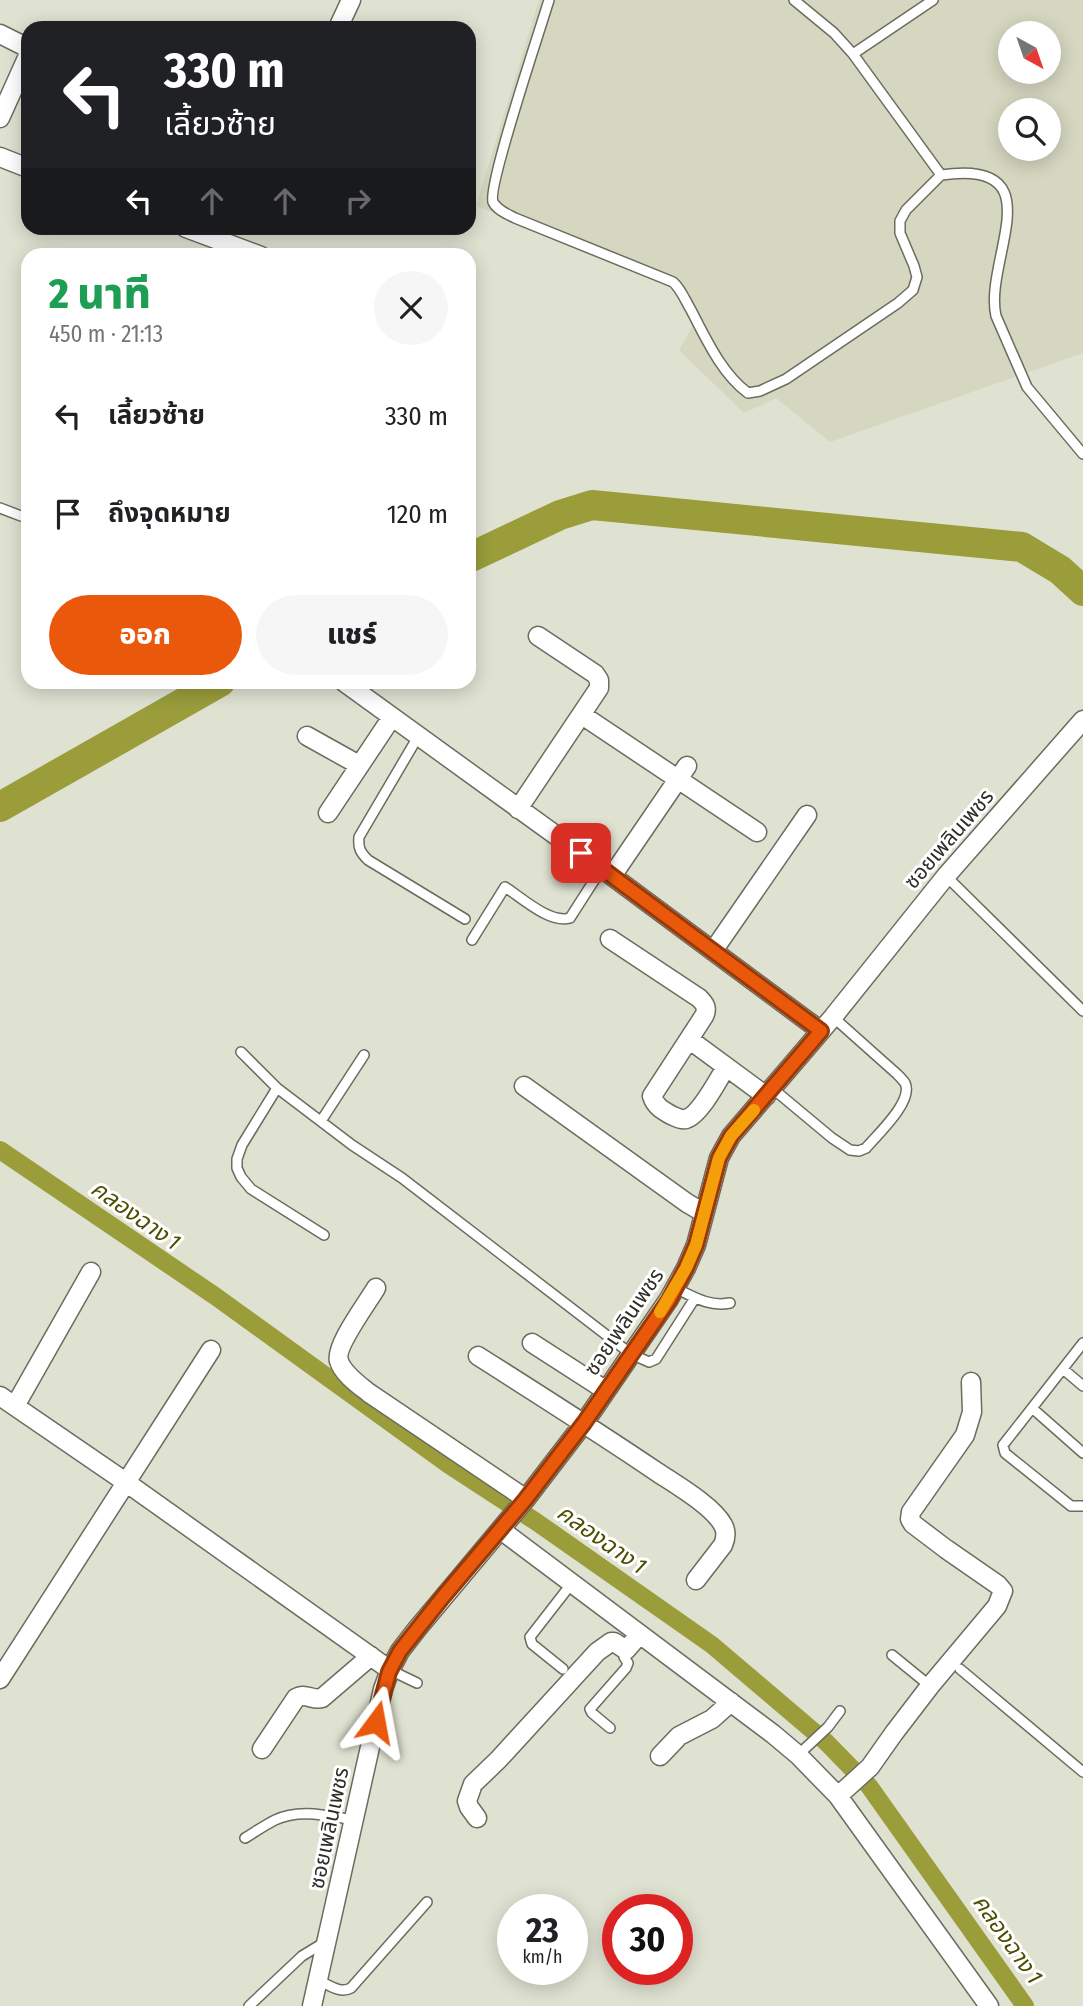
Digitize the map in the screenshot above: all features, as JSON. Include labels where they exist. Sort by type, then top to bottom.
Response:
[{"type":"street","points":[[341,21],[351,0]]},
{"type":"street","points":[[0,34],[21,44]]},
{"type":"street","points":[[0,118],[21,71]]},
{"type":"street","points":[[0,156],[21,165]]},
{"type":"street","points":[[205,235],[240,248]]},
{"type":"street","points":[[518,808],[599,688],[599,680],[594,674],[538,636]]},
{"type":"street","points":[[354,689],[713,951],[827,1024]]},
{"type":"street","points":[[582,715],[683,773],[757,832]]},
{"type":"street","points":[[328,813],[392,717]]},
{"type":"street","name":"ซอยเพลินเพชร","points":[[312,2006],[383,1689],[400,1651],[501,1530],[584,1423],[675,1288],[696,1245],[719,1158],[731,1136],[827,1024],[946,876],[1083,720]]},
{"type":"street","points":[[307,736],[359,765]]},
{"type":"street","points":[[607,872],[683,773]]},
{"type":"street","points":[[713,951],[807,815]]},
{"type":"street","points":[[610,939],[705,1004],[706,1011],[690,1040],[652,1096],[661,1110],[679,1119],[688,1119],[696,1112],[726,1067]]},
{"type":"street","points":[[690,1040],[726,1067],[769,1092]]},
{"type":"street","points":[[524,1086],[704,1213]]},
{"type":"street","points":[[91,1272],[8,1401],[390,1670]]},
{"type":"street","points":[[376,1288],[342,1343],[338,1355],[339,1364],[369,1393],[526,1499]]},
{"type":"street","points":[[532,1343],[606,1390]]},
{"type":"street","points":[[0,1679],[211,1350]]},
{"type":"street","points":[[478,1356],[688,1493],[722,1523],[726,1531],[723,1545],[696,1580]]},
{"type":"street","points":[[842,1793],[862,1776],[930,1686],[997,1606],[1003,1591],[977,1569],[913,1524],[910,1519],[911,1512],[965,1435],[972,1412],[971,1382]]},
{"type":"street","points":[[501,1530],[787,1745],[801,1752],[842,1793],[989,2006]]},
{"type":"street","points":[[477,1818],[468,1807],[467,1801],[473,1784],[597,1652],[611,1642],[626,1650],[639,1634]]},
{"type":"street","points":[[262,1749],[296,1698],[322,1698],[371,1657]]},
{"type":"street","points":[[660,1755],[679,1736],[712,1719],[731,1702]]},
{"type":"lane","points":[[549,0],[492,192],[494,203],[501,210],[514,218],[673,282],[682,293],[721,363],[738,386],[748,393],[760,391],[786,379],[913,290],[917,277],[915,266],[900,233],[900,222],[906,210],[941,175],[964,172],[983,174],[1001,187],[1008,208],[1005,240],[994,288],[993,304],[996,316],[1027,387],[1083,454]]},
{"type":"lane","points":[[794,0],[834,33],[853,54],[941,175]]},
{"type":"lane","points":[[853,54],[933,0]]},
{"type":"lane","points":[[0,508],[21,516]]},
{"type":"lane","points":[[419,736],[359,837],[359,847],[368,860],[464,919]]},
{"type":"lane","points":[[472,940],[505,887],[551,918],[562,920],[570,918],[607,872]]},
{"type":"lane","points":[[946,876],[1083,1011]]},
{"type":"lane","points":[[769,1092],[850,1150],[859,1151],[866,1148],[901,1107],[906,1094],[906,1084],[897,1074],[827,1024]]},
{"type":"lane","points":[[241,1052],[277,1088],[352,1145],[402,1178],[631,1354],[649,1362],[656,1359],[695,1298]]},
{"type":"lane","points":[[321,1121],[364,1055]]},
{"type":"lane","points":[[277,1088],[242,1145],[237,1168],[251,1189],[324,1235]]},
{"type":"lane","points":[[675,1288],[713,1304],[730,1303]]},
{"type":"lane","points":[[1083,1343],[1003,1445],[1004,1452],[1071,1506],[1083,1506]]},
{"type":"lane","points":[[1063,1369],[1083,1386]]},
{"type":"lane","points":[[1032,1408],[1083,1453]]},
{"type":"lane","points":[[563,1669],[532,1644],[530,1637],[572,1583]]},
{"type":"lane","points":[[610,1728],[590,1709],[626,1668],[626,1650]]},
{"type":"lane","points":[[892,1655],[930,1686]]},
{"type":"lane","points":[[961,1669],[1083,1772]]},
{"type":"lane","points":[[390,1670],[417,1683]]},
{"type":"lane","points":[[801,1752],[840,1711]]},
{"type":"lane","points":[[246,1838],[277,1819],[294,1814],[307,1813],[354,1820]]},
{"type":"lane","points":[[318,1980],[340,1990],[351,1988],[427,1902]]},
{"type":"lane","points":[[249,2006],[302,1956],[327,1942]]},
{"type":"shaded area","points":[[539,0],[1083,0],[1083,353],[830,442],[776,398],[744,413],[679,350],[694,324],[674,283],[476,206]]},
{"type":"waterway","points":[[476,555],[560,515],[592,505],[1022,547],[1060,570],[1083,591]]},
{"type":"waterway","points":[[0,807],[208,689]]},
{"type":"waterway","name":"คลองฉาง 1","points":[[0,1150],[215,1296],[449,1465],[535,1521],[712,1645],[826,1742],[869,1786],[1025,2006]]},
{"type":"slow traffic","points":[[660,1312],[669,1300],[696,1245],[719,1158],[731,1136],[754,1110]]},
{"type":"route","points":[[376,1722],[383,1689],[400,1651],[525,1500],[584,1423],[669,1300],[696,1245],[719,1158],[731,1136],[821,1031],[581,853]]}]
